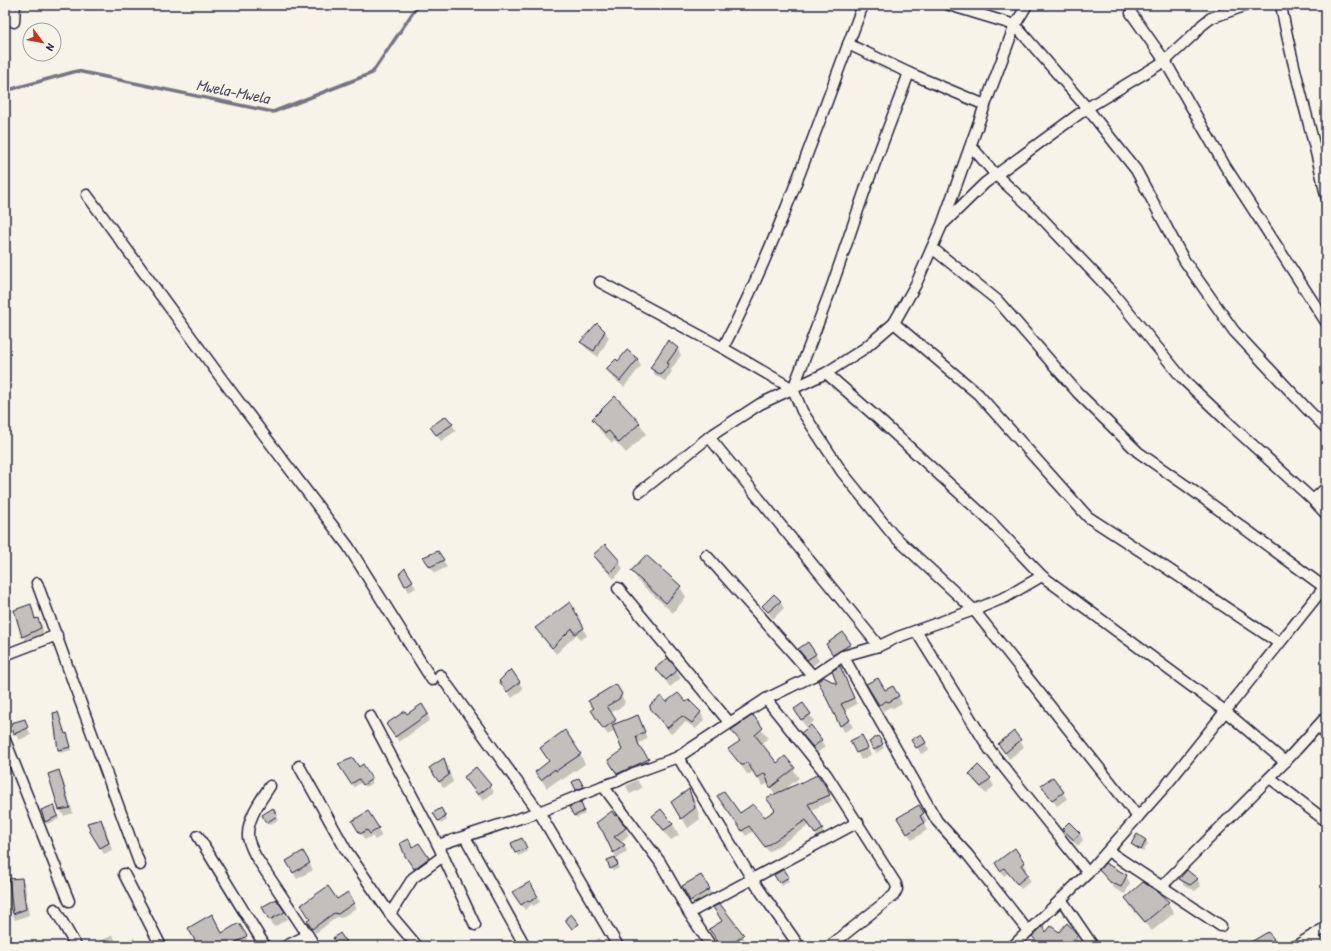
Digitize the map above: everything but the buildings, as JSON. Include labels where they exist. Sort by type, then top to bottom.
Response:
[{"type":"street","points":[[14,22],[15,5]]},
{"type":"street","points":[[723,348],[740,315],[795,189],[863,5]]},
{"type":"street","points":[[949,5],[1016,25],[1087,108],[1136,170],[1184,260],[1234,331],[1306,409],[1326,428]]},
{"type":"street","points":[[640,492],[709,437],[760,404],[793,390],[826,373],[865,348],[894,323],[916,284],[942,225],[985,105],[1016,25],[1027,5]]},
{"type":"street","points":[[942,225],[996,175],[1087,108],[1165,61],[1211,18],[1247,5]]},
{"type":"street","points":[[1281,5],[1286,39],[1318,159],[1326,196]]},
{"type":"street","points":[[1131,13],[1165,61],[1225,166],[1326,322]]},
{"type":"street","points":[[848,44],[909,73],[985,105]]},
{"type":"street","points":[[793,390],[831,289],[867,184],[909,73]]},
{"type":"street","points":[[971,146],[996,175],[1036,212],[1112,292],[1183,379],[1265,457],[1313,500],[1326,514]]},
{"type":"street","points":[[87,195],[227,386],[348,546],[436,678],[539,812],[618,946]]},
{"type":"street","points":[[932,248],[997,300],[1078,393],[1138,452],[1325,586],[1168,783],[1088,873],[1013,946]]},
{"type":"street","points":[[600,282],[723,348],[793,390],[802,411],[842,472],[893,535],[974,610],[1138,817]]},
{"type":"street","points":[[894,323],[978,394],[1088,517],[1279,643]]},
{"type":"street","points":[[826,373],[880,420],[991,522],[1042,576],[1225,711],[1285,762]]},
{"type":"street","points":[[709,437],[879,646]]},
{"type":"street","points":[[1313,500],[1326,488]]},
{"type":"street","points":[[706,555],[813,676]]},
{"type":"street","points":[[438,846],[539,812],[618,781],[634,773],[678,757],[766,699],[813,676],[843,656],[879,646],[974,610],[1006,597],[1042,576]]},
{"type":"street","points":[[37,583],[140,865]]},
{"type":"street","points":[[618,588],[729,722]]},
{"type":"street","points":[[916,631],[990,750],[1088,873]]},
{"type":"street","points":[[5,655],[57,636]]},
{"type":"street","points":[[843,656],[937,821],[968,855],[1028,931]]},
{"type":"street","points":[[766,699],[826,774],[858,822],[896,884],[897,889],[894,895],[830,946]]},
{"type":"street","points":[[370,716],[438,846],[475,925]]},
{"type":"street","points":[[1162,886],[1285,762],[1322,730],[1326,718]]},
{"type":"street","points":[[5,740],[70,901]]},
{"type":"street","points":[[678,757],[752,879],[799,946]]},
{"type":"street","points":[[299,766],[346,850],[390,914],[417,946]]},
{"type":"street","points":[[1270,778],[1326,821]]},
{"type":"street","points":[[270,786],[255,811],[249,825],[248,837],[250,845],[256,858],[315,946]]},
{"type":"street","points":[[603,786],[660,862],[689,913],[711,946]]},
{"type":"street","points":[[689,913],[858,822]]},
{"type":"street","points":[[198,836],[265,946]]},
{"type":"street","points":[[465,837],[525,946]]},
{"type":"street","points":[[1108,851],[1221,926]]},
{"type":"street","points":[[390,914],[418,873],[442,856]]},
{"type":"street","points":[[124,874],[161,946]]},
{"type":"street","points":[[1061,899],[1093,946]]},
{"type":"street","points":[[55,909],[76,946]]},
{"type":"street","points":[[1296,946],[1326,927]]},
{"type":"street","points":[[286,946],[308,935]]},
{"type":"street","points":[[1313,935],[1320,946]]},
{"type":"waterway","name":"Mwela-Mwela","points":[[5,91],[77,71],[273,112],[372,73],[418,5]]}]
